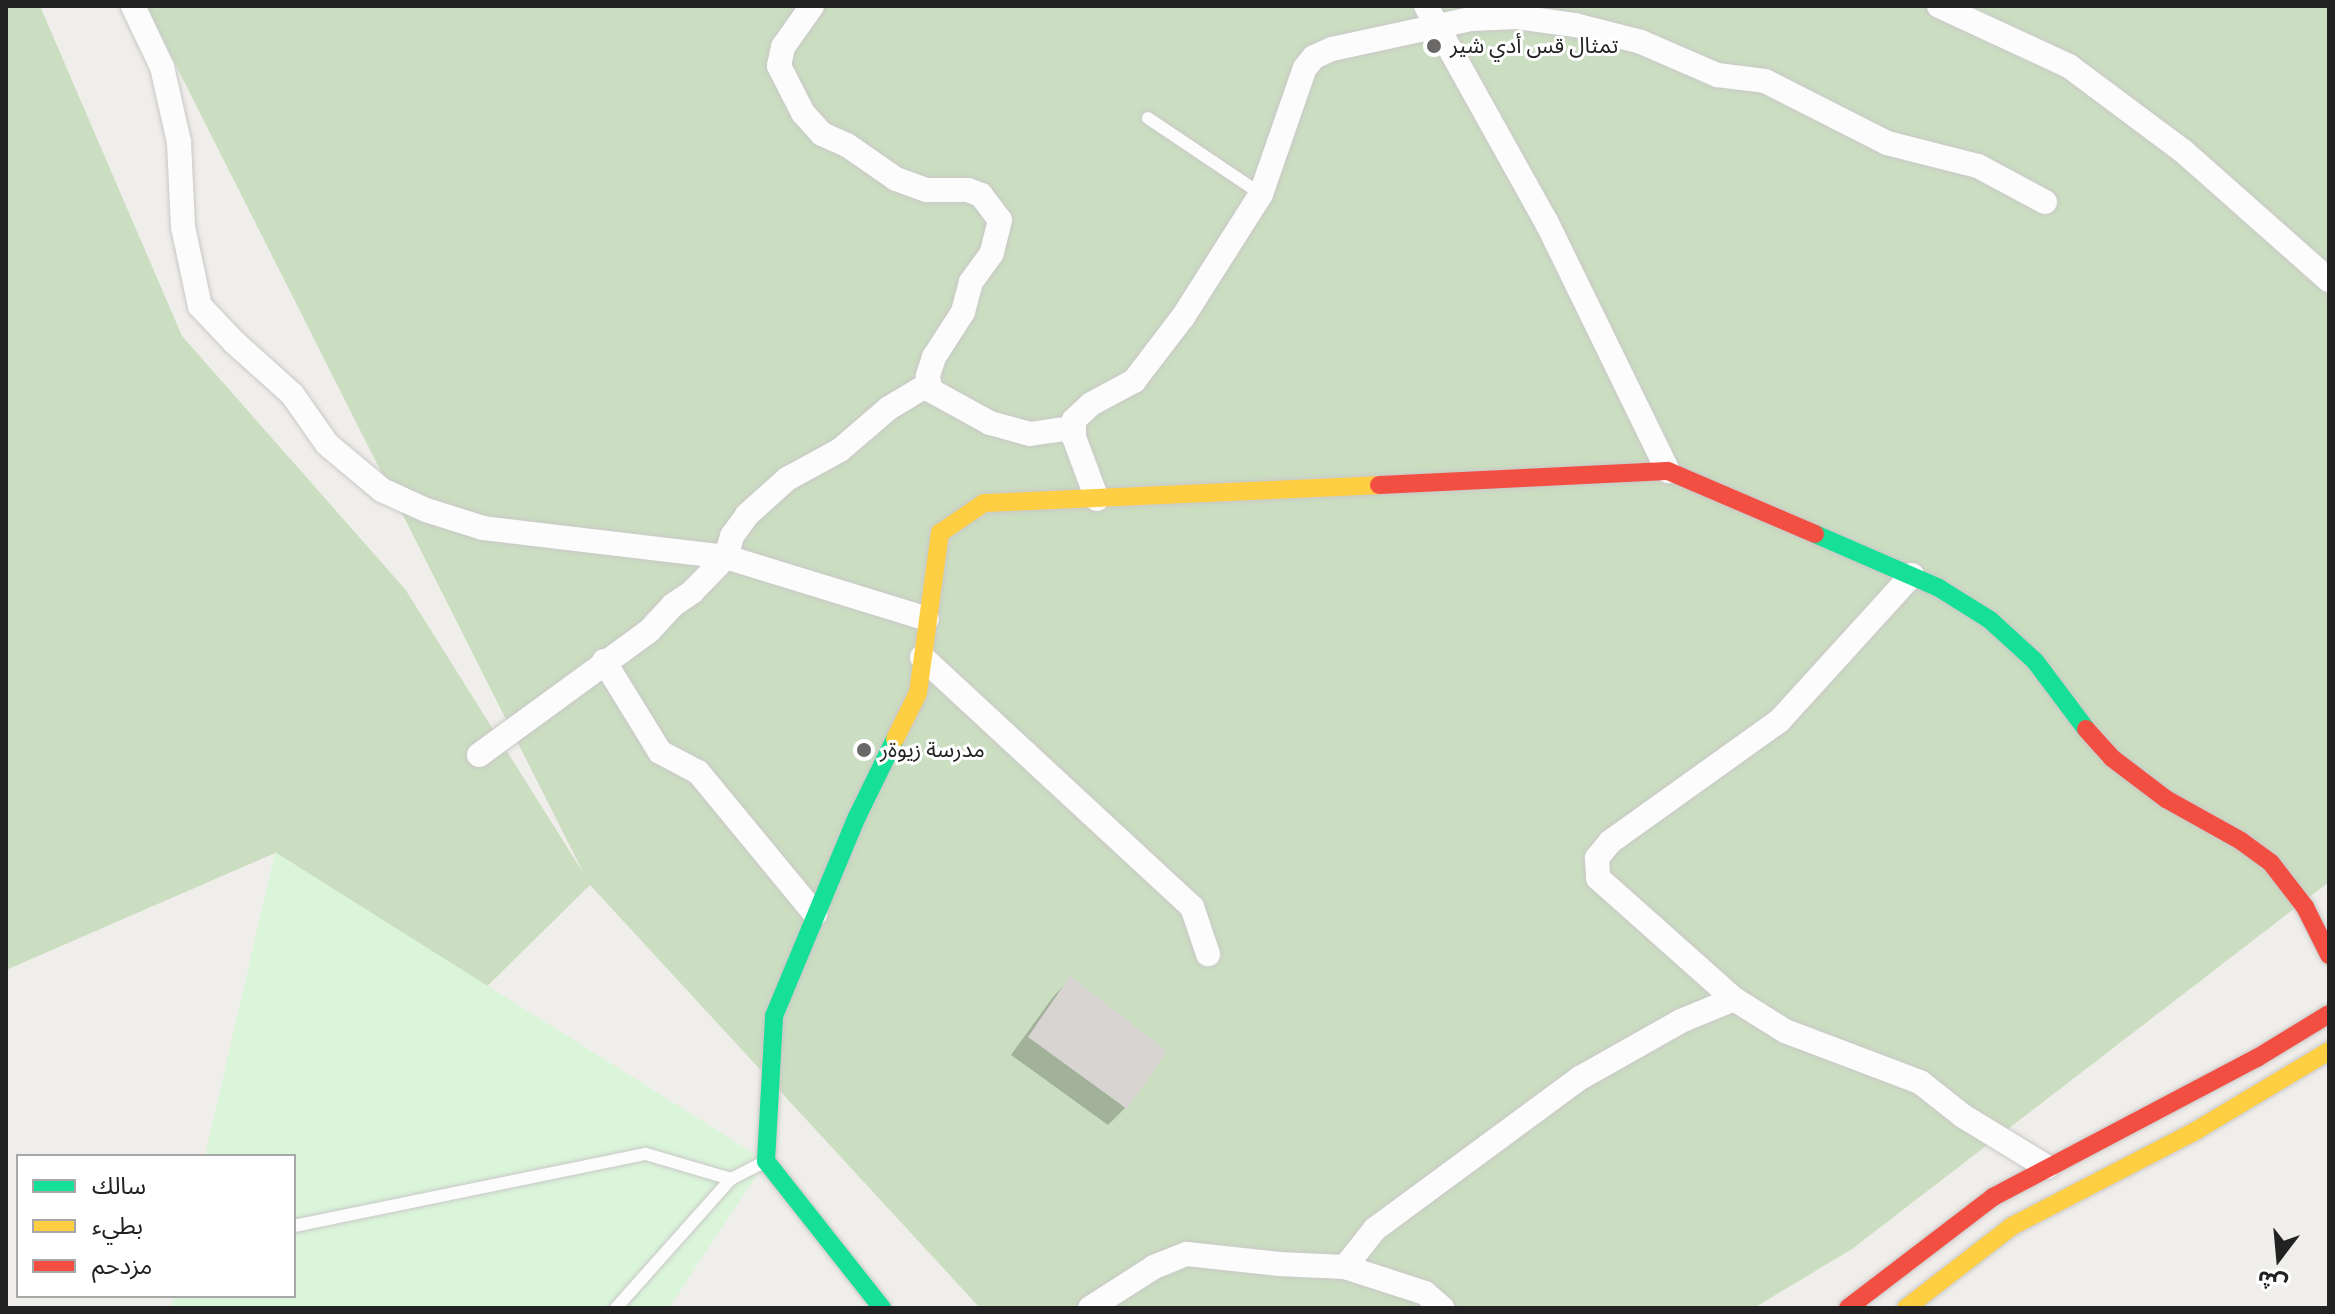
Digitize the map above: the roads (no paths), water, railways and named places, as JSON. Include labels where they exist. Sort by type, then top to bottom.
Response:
[{"type":"street","points":[[133,6],[162,67],[179,142],[183,227],[200,306],[234,342],[292,394],[327,444],[382,490],[426,510],[483,528],[726,557],[927,619]]},
{"type":"street","points":[[812,6],[783,47],[779,66],[793,99],[811,123],[822,134],[904,184],[927,190],[968,190],[981,195],[1000,220],[992,253],[971,282],[963,312],[934,357],[929,384],[930,390],[990,423],[1030,434],[1071,428],[1081,412],[1120,391],[1146,368],[1261,194],[1298,82],[1314,57],[1431,15],[1517,17],[1610,33],[1717,75],[1765,81],[1887,143],[1978,166],[2045,202]]},
{"type":"street","points":[[1939,6],[2069,66],[2183,151],[2329,280]]},
{"type":"street","points":[[1431,15],[1447,50],[1547,223],[1668,471]]},
{"type":"street","points":[[479,755],[649,631],[726,557],[732,536],[775,489],[840,450],[889,408],[929,384]]},
{"type":"street","points":[[1071,428],[1097,499]]},
{"type":"street","points":[[882,1308],[766,1161],[774,1016],[856,819],[918,693],[940,533],[984,503],[1668,471],[1912,575],[1965,602],[2014,639],[2055,684],[2091,736],[2138,780],[2195,817],[2241,841],[2271,863],[2305,907],[2329,955]]},
{"type":"street","points":[[1912,575],[1779,721],[1610,842],[1597,858],[1598,878],[1734,999],[1785,1031],[1920,1082],[1963,1116],[2047,1167]]},
{"type":"street","points":[[922,657],[1192,907],[1208,954]]},
{"type":"street","points":[[604,661],[660,752],[698,772],[815,914]]},
{"type":"street","points":[[1345,1267],[1375,1229],[1580,1078],[1681,1021],[1734,999]]},
{"type":"street","points":[[1848,1308],[1968,1215],[2047,1167],[2245,1065],[2329,1014]]},
{"type":"street","points":[[1906,1308],[2021,1220],[2197,1130],[2329,1051]]},
{"type":"street","points":[[1090,1308],[1154,1267],[1187,1254],[1279,1264],[1345,1267],[1425,1293],[1442,1308]]},
{"type":"lane","points":[[1148,118],[1261,194]]},
{"type":"lane","points":[[296,1226],[646,1154],[731,1179]]},
{"type":"lane","points":[[616,1308],[731,1179],[766,1161]]},
{"type":"place","name":"تمثال قس أدي شير","points":[[1434,46]]},
{"type":"place","name":"مدرسة زيوةر","points":[[864,750]]}]
